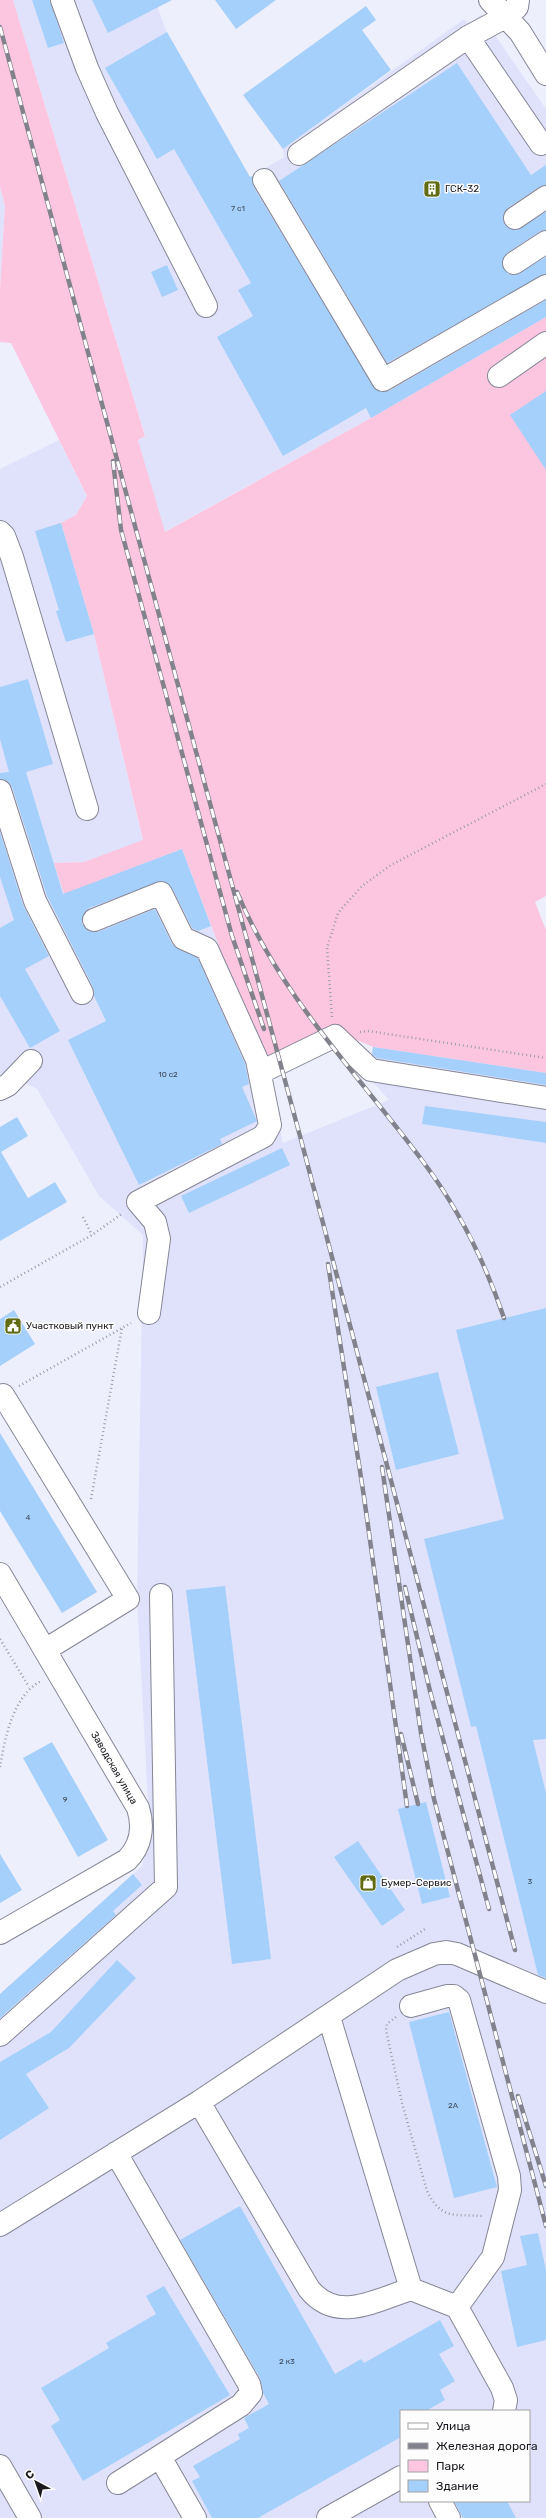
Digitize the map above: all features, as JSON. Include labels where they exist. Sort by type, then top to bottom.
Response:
[{"type":"street","points":[[62,0],[87,68],[107,113],[206,306]]},
{"type":"street","points":[[490,0],[513,8],[546,74]]},
{"type":"street","points":[[299,154],[468,37],[513,8]]},
{"type":"street","points":[[468,37],[541,144]]},
{"type":"street","points":[[264,180],[383,380],[546,286]]},
{"type":"street","points":[[515,218],[546,197]]},
{"type":"street","points":[[514,263],[546,242]]},
{"type":"street","points":[[499,376],[546,343]]},
{"type":"street","points":[[0,532],[4,536],[12,557],[87,810]]},
{"type":"street","points":[[0,791],[35,901],[82,993]]},
{"type":"street","points":[[94,920],[161,893],[183,938],[207,949],[261,1072],[270,1125],[264,1136],[138,1202],[155,1222],[159,1239],[149,1313]]},
{"type":"street","points":[[261,1072],[335,1036],[371,1070],[546,1098]]},
{"type":"street","points":[[0,1089],[8,1085],[31,1061]]},
{"type":"street","points":[[1,1396],[128,1600],[45,1650]]},
{"type":"street","name":"Заводская улица","points":[[0,1574],[138,1808],[141,1817],[138,1846],[127,1860],[0,1933]]},
{"type":"street","points":[[0,2035],[166,1887],[161,1595]]},
{"type":"street","points":[[0,2225],[199,2102],[329,2017],[397,1970],[434,1954],[446,1952],[468,1957],[546,1992]]},
{"type":"street","points":[[411,2006],[454,1996],[462,2006],[509,2176],[510,2190],[493,2257],[457,2307]]},
{"type":"street","points":[[329,2017],[410,2289]]},
{"type":"street","points":[[199,2102],[309,2290],[317,2300],[328,2306],[342,2308],[363,2305],[410,2289],[457,2307],[502,2388],[506,2400],[504,2410]]},
{"type":"street","points":[[116,2153],[249,2384],[251,2394],[241,2405],[118,2483]]},
{"type":"street","points":[[160,2457],[195,2518]]},
{"type":"street","points":[[0,2466],[30,2518]]},
{"type":"street","points":[[328,2518],[400,2478]]},
{"type":"street","points":[[441,2502],[449,2518]]},
{"type":"path","points":[[546,784],[391,865],[362,886],[338,913],[327,948],[335,1036],[368,1031],[546,1058]]},
{"type":"path","points":[[0,1287],[92,1235],[138,1202]]},
{"type":"path","points":[[83,1217],[92,1235]]},
{"type":"path","points":[[1,1396],[149,1313]]},
{"type":"path","points":[[85,1530],[122,1328]]},
{"type":"path","points":[[0,1639],[29,1688]]},
{"type":"path","points":[[0,1767],[4,1745],[13,1716],[29,1688],[57,1671]]},
{"type":"path","points":[[392,1950],[425,1928]]},
{"type":"path","points":[[411,2006],[387,2024],[386,2030],[402,2103],[427,2191],[433,2204],[440,2210],[447,2213],[504,2217]]},
{"type":"shaded area","points":[[13,0],[155,0],[167,33],[250,177],[284,157],[283,149],[464,19],[469,24],[481,15],[546,109],[546,317],[371,418],[164,532],[138,440],[145,435]]},
{"type":"shaded area","points":[[0,187],[5,206],[0,289]]},
{"type":"shaded area","points":[[59,440],[87,497],[76,515],[61,524],[94,634],[143,841],[84,862],[55,863],[64,893],[182,849],[224,959],[263,1048],[283,1143],[389,1100],[363,1071],[371,1066],[373,1047],[546,1073],[546,2518],[0,2518],[0,1994],[142,1866],[150,1840],[137,1599],[143,1235],[99,1196],[37,1089],[5,1072],[0,1075],[0,469]]},
{"type":"green space","points":[[0,0],[13,0],[145,436],[138,440],[165,532],[371,418],[546,317],[546,896],[535,902],[546,930],[546,1073],[373,1047],[330,1028],[268,1056],[224,959],[182,849],[64,894],[54,863],[84,862],[143,840],[94,634],[61,523],[76,515],[87,496],[11,343],[0,342],[0,289],[5,206],[0,187]]},
{"type":"building","points":[[32,0],[50,0],[64,43],[48,48]]},
{"type":"building","points":[[92,0],[172,0],[108,33]]},
{"type":"building","points":[[215,0],[276,0],[236,29]]},
{"type":"building","points":[[366,6],[376,20],[362,30],[391,70],[283,149],[243,95]]},
{"type":"building","points":[[167,32],[250,177],[253,176],[253,186],[377,391],[389,391],[546,300],[546,317],[371,418],[366,408],[283,456],[217,337],[253,316],[238,290],[251,283],[174,149],[157,159],[105,68]]},
{"type":"building","name":"ГСК-32","points":[[457,63],[531,175],[546,165],[546,185],[539,187],[508,208],[503,219],[505,225],[516,230],[546,212],[546,230],[539,232],[507,253],[502,263],[508,274],[515,275],[546,257],[546,274],[387,363],[279,181]]},
{"type":"building","points":[[167,265],[178,290],[162,297],[151,272]]},
{"type":"building","points":[[546,391],[546,470],[510,415]]},
{"type":"building","points":[[61,523],[94,634],[66,642],[56,611],[59,610],[35,531]]},
{"type":"building","points":[[28,679],[53,764],[26,772],[63,894],[182,849],[211,926],[198,931],[192,928],[172,888],[162,881],[89,908],[84,913],[82,924],[87,930],[98,932],[155,909],[172,944],[178,949],[198,958],[245,1064],[249,1084],[242,1087],[257,1121],[220,1139],[222,1144],[139,1185],[68,1040],[106,1021],[94,996],[93,987],[47,896],[12,787],[8,782],[0,779],[0,773],[9,772],[0,739],[0,687]]},
{"type":"building","points":[[0,832],[23,905],[49,956],[25,969],[60,1031],[30,1048],[0,996],[0,928],[14,920],[0,877]]},
{"type":"building","points":[[373,1047],[546,1073],[546,1085],[377,1058],[372,1054]]},
{"type":"building","points":[[425,1106],[546,1122],[546,1143],[422,1124]]},
{"type":"building","points":[[17,1117],[28,1136],[1,1152],[28,1198],[55,1182],[67,1202],[0,1241],[0,1127]]},
{"type":"building","points":[[282,1148],[290,1165],[189,1213],[181,1196]]},
{"type":"building","points":[[546,1308],[546,1739],[533,1740],[546,1793],[546,1978],[538,1975],[476,1726],[471,1727],[424,1539],[504,1519],[456,1330]]},
{"type":"building","points":[[14,1310],[35,1344],[0,1366],[0,1319]]},
{"type":"building","points":[[438,1372],[459,1454],[396,1470],[376,1387]]},
{"type":"building","points":[[0,1433],[97,1592],[62,1613],[0,1511]]},
{"type":"building","points":[[225,1586],[271,1959],[232,1964],[186,1590]]},
{"type":"building","points":[[52,1742],[108,1840],[78,1857],[23,1758]]},
{"type":"building","points":[[426,1802],[450,1897],[422,1904],[398,1809]]},
{"type":"building","points":[[358,1841],[405,1910],[382,1926],[334,1857]]},
{"type":"building","points":[[0,1854],[22,1890],[0,1903]]},
{"type":"building","points":[[133,1874],[142,1885],[113,1911],[116,1915],[0,2018],[0,1994]]},
{"type":"building","points":[[117,1960],[136,1978],[69,2048],[26,2074],[49,2108],[0,2140],[0,2062],[51,2032]]},
{"type":"building","points":[[449,2012],[497,2187],[454,2198],[409,2022]]},
{"type":"building","points":[[240,2206],[335,2374],[361,2359],[364,2363],[440,2320],[454,2346],[439,2354],[455,2381],[440,2390],[445,2400],[428,2410],[400,2410],[400,2438],[258,2518],[212,2518],[192,2481],[200,2477],[193,2466],[240,2439],[238,2434],[249,2428],[244,2418],[269,2404],[263,2393],[260,2378],[180,2240]]},
{"type":"building","points":[[538,2233],[546,2270],[546,2340],[517,2347],[501,2271],[527,2265],[520,2236]]},
{"type":"building","points":[[164,2286],[230,2395],[83,2481],[51,2426],[60,2420],[41,2388],[109,2348],[106,2343],[156,2314],[146,2296]]},
{"type":"building","points":[[455,2502],[508,2502],[516,2518],[463,2518]]},
{"type":"railway","points":[[0,27],[300,1136],[515,1950]]},
{"type":"railway","points":[[113,461],[121,530],[232,936],[264,1029]]},
{"type":"railway","points":[[237,892],[255,930],[275,966],[298,1000],[347,1066],[424,1163],[449,1200],[480,1257],[504,1318]]},
{"type":"railway","points":[[328,1264],[364,1497],[407,1806]]},
{"type":"railway","points":[[382,1467],[421,1733],[434,1799],[546,2226]]},
{"type":"railway","points":[[405,1587],[430,1691],[489,1909]]},
{"type":"railway","points":[[401,1734],[418,1804]]},
{"type":"railway","points":[[518,2096],[546,2186]]},
{"type":"place","name":"ГСК-32","points":[[432,189]]},
{"type":"place","name":"Участковый пункт","points":[[13,1326]]},
{"type":"place","name":"Бумер-Сервис","points":[[368,1883]]}]
